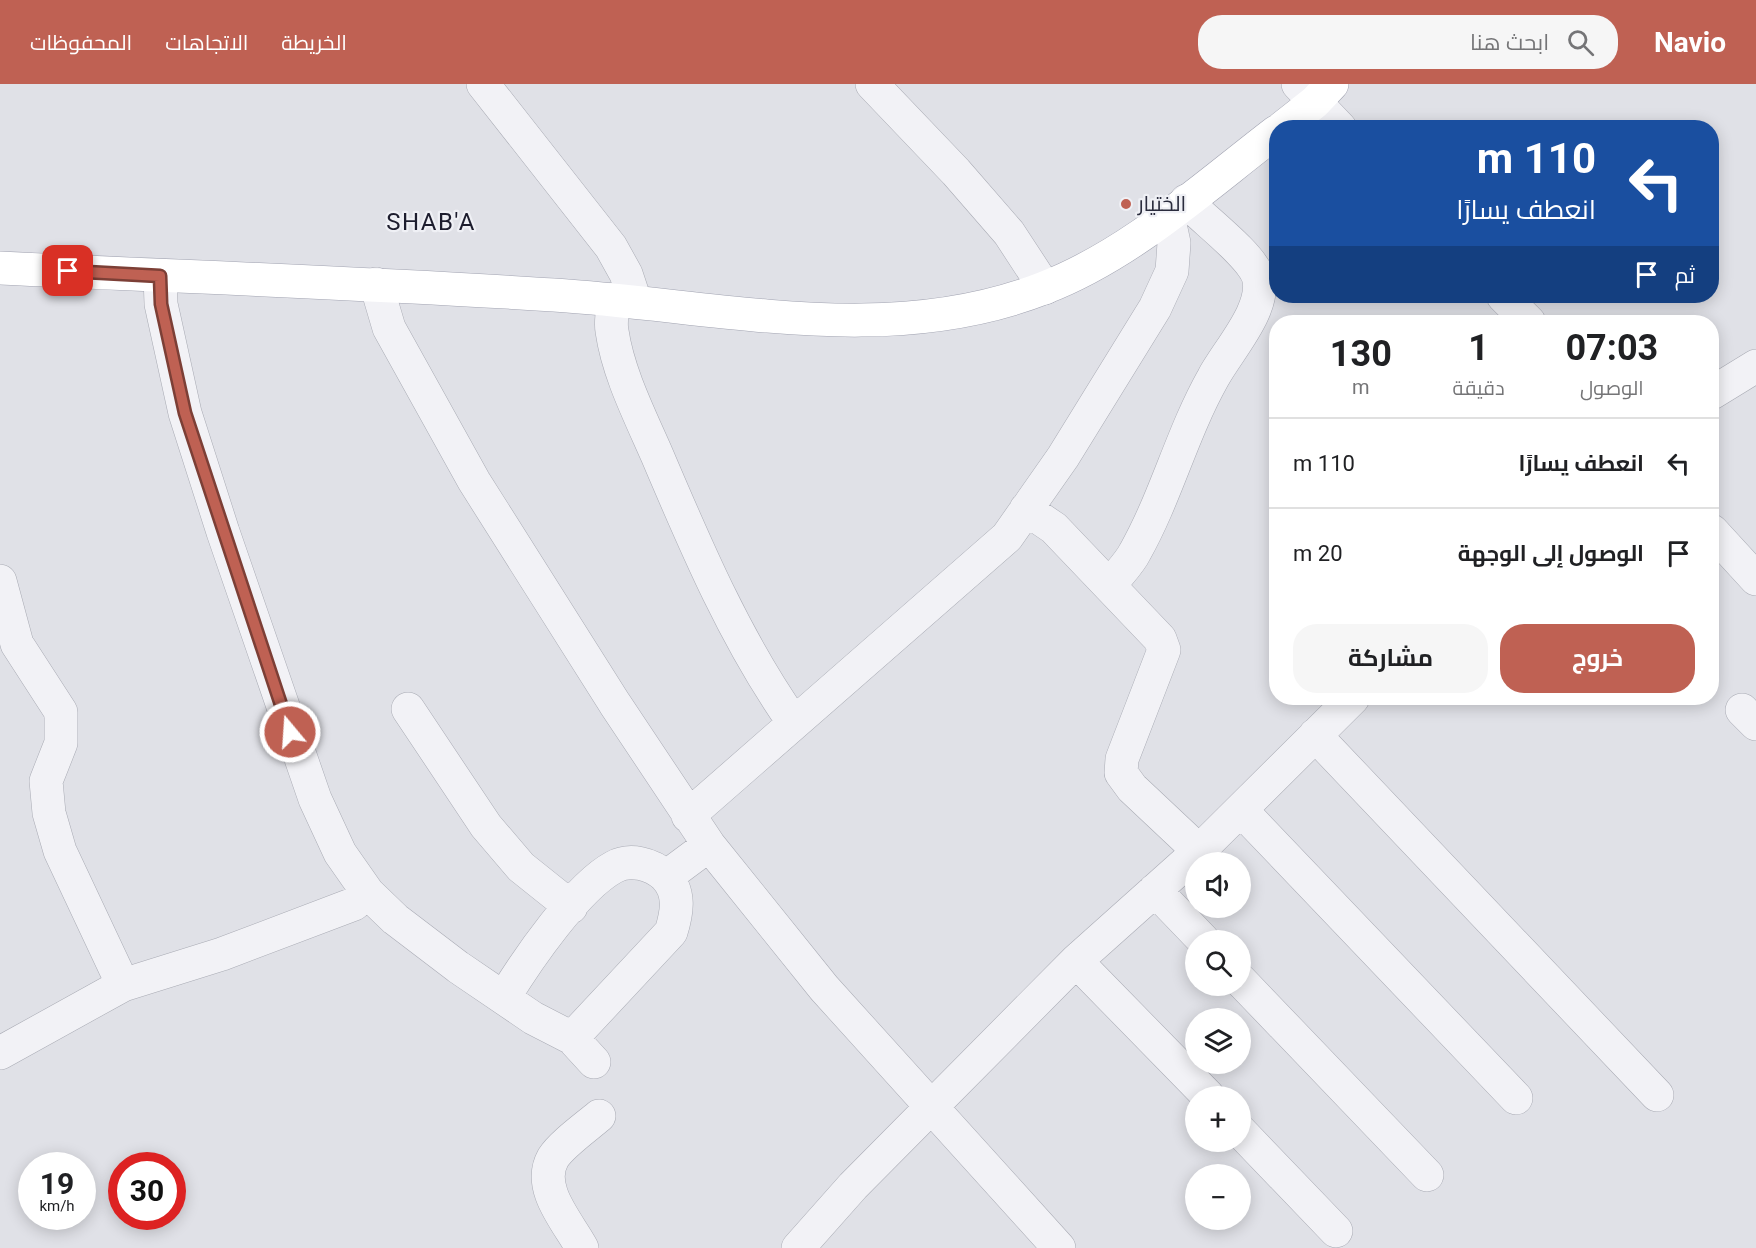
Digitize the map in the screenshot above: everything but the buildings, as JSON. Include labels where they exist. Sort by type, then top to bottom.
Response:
[{"type":"main road","points":[[1289,120],[1315,90]]},
{"type":"main road","points":[[0,268],[376,284],[624,300],[812,320],[882,320],[987,305],[1045,288],[1107,256],[1177,208],[1269,137]]},
{"type":"street","points":[[483,84],[611,247],[626,274],[624,300],[611,328],[617,354],[641,419],[724,606],[775,695],[794,723]]},
{"type":"street","points":[[872,84],[956,172],[1009,232],[1045,288]]},
{"type":"street","points":[[1315,90],[1335,120]]},
{"type":"street","points":[[688,816],[1007,537],[1115,376],[1155,308],[1172,271],[1177,208]]},
{"type":"street","points":[[1110,585],[1135,554],[1194,416],[1213,378],[1250,320],[1259,291],[1258,277],[1250,260],[1177,208]]},
{"type":"street","points":[[160,276],[161,304],[185,413],[223,532],[315,799],[340,853],[368,893],[395,919],[458,967],[505,996],[533,1018],[572,1038],[594,1062]]},
{"type":"street","points":[[376,284],[389,328],[474,481],[688,816],[824,988],[1059,1248]]},
{"type":"street","points":[[1510,303],[1522,315]]},
{"type":"street","points":[[1719,389],[1756,366]]},
{"type":"street","points":[[1026,508],[1054,528],[1160,639],[1164,650],[1122,759],[1121,773],[1132,788],[1199,851]]},
{"type":"street","points":[[1719,539],[1756,579]]},
{"type":"street","points":[[0,580],[17,644],[61,712],[61,742],[46,781],[49,813],[57,842],[123,985]]},
{"type":"street","points":[[798,1248],[846,1193],[1076,960],[1199,851],[1346,705]]},
{"type":"street","points":[[408,709],[486,826],[521,867],[571,907]]},
{"type":"street","points":[[1315,735],[1657,1095]]},
{"type":"street","points":[[1241,810],[1516,1098]]},
{"type":"street","points":[[666,877],[709,845]]},
{"type":"street","points":[[505,996],[522,968],[591,884],[615,866],[632,863],[648,865],[666,877],[676,893],[677,912],[671,932],[572,1038]]},
{"type":"street","points":[[1155,890],[1193,930]]},
{"type":"street","points":[[0,1053],[123,985],[222,954],[354,904],[368,893]]},
{"type":"street","points":[[1076,960],[1198,1086]]},
{"type":"street","points":[[1251,991],[1427,1175]]},
{"type":"street","points":[[582,1248],[551,1194],[546,1176],[554,1157],[598,1116]]},
{"type":"street","points":[[1251,1142],[1336,1231]]},
{"type":"place","name":"الختيار","points":[[1126,204]]},
{"type":"district","name":"SHAB'A","points":[[431,222]]},
{"type":"route","points":[[68,271],[160,276],[161,304],[185,413],[290,732]]}]
